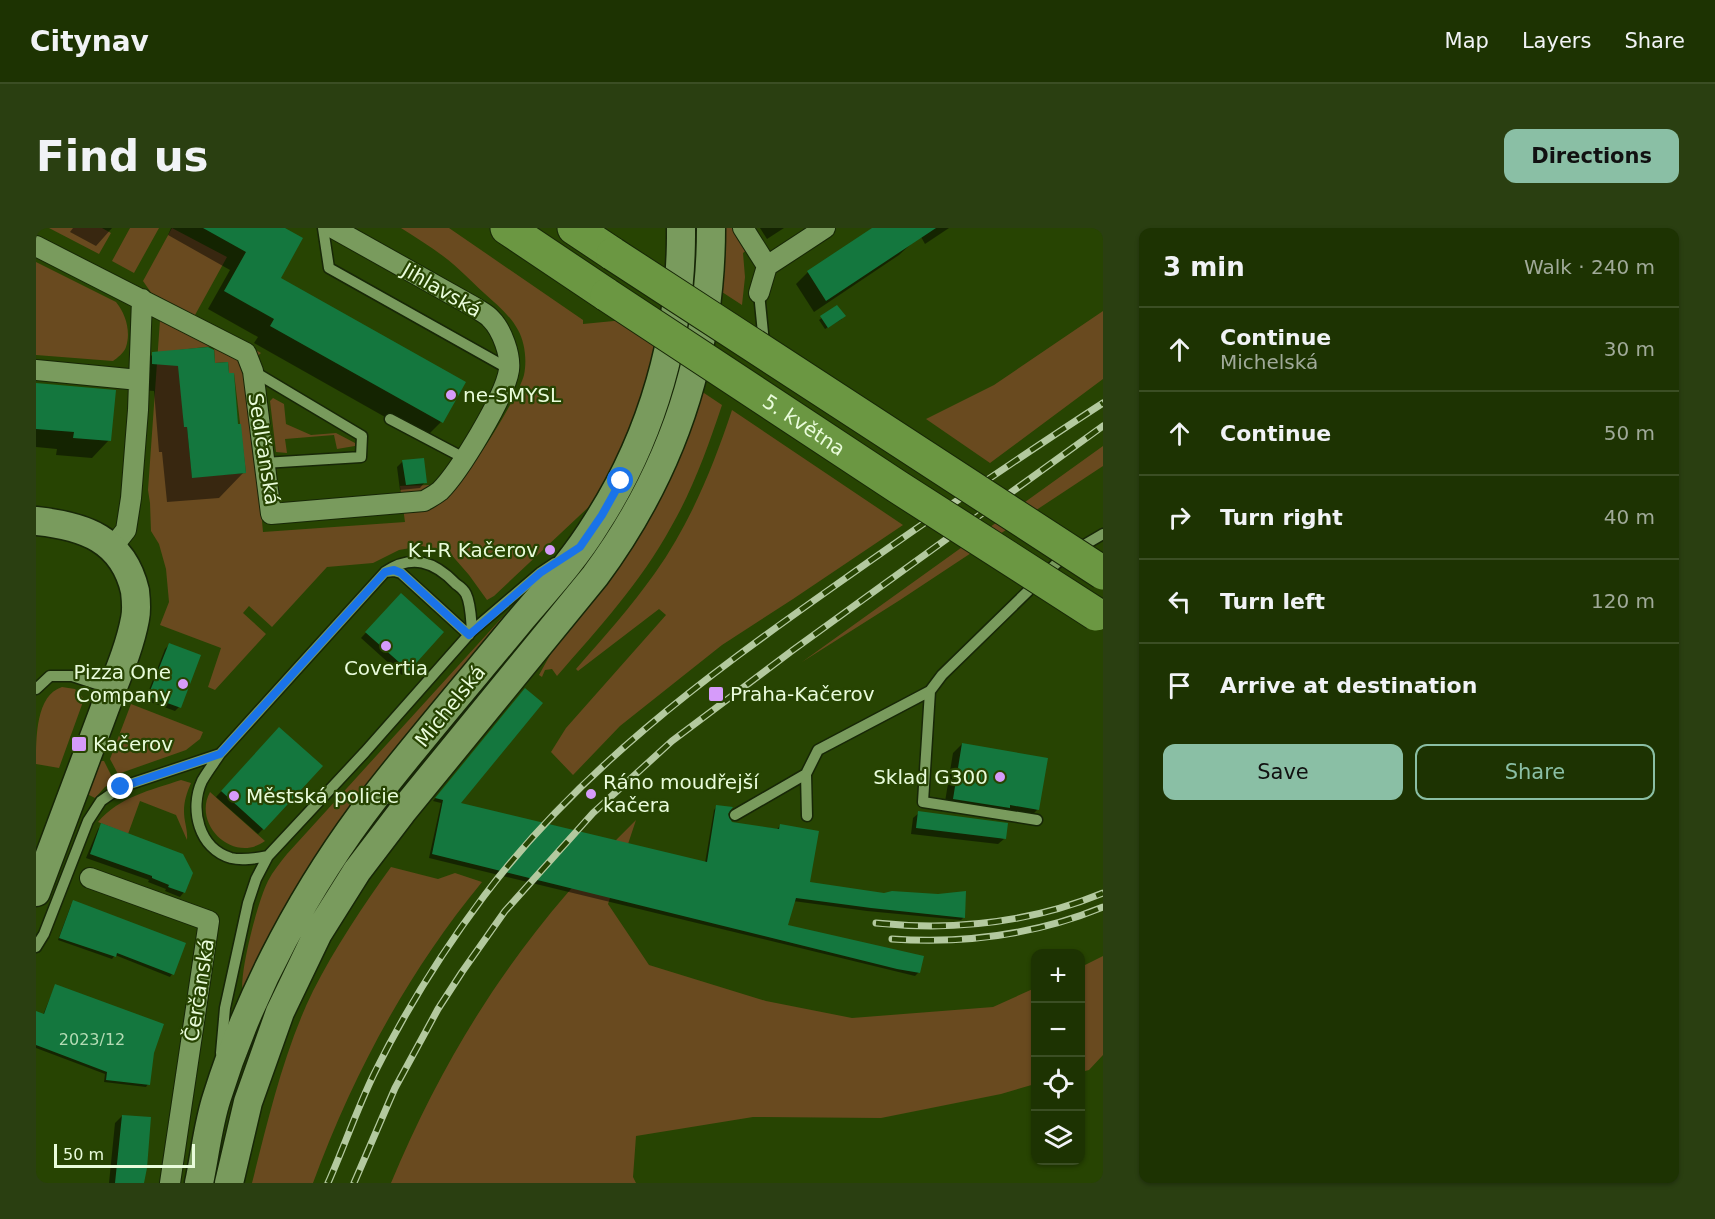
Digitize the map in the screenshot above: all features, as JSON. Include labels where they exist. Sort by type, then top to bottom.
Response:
[{"type":"highway","name":"5. května","points":[[507,228],[888,481],[1099,616]]},
{"type":"highway","name":"5. května","points":[[574,228],[1103,573]]},
{"type":"main road","name":"Michelská","points":[[199,1183],[216,1099],[251,1003],[291,926],[326,868],[374,799],[580,547],[602,515],[621,481],[638,446],[656,398],[670,348],[681,265],[681,228]]},
{"type":"main road","name":"Michelská","points":[[230,1183],[248,1102],[280,1012],[318,933],[357,871],[408,804],[600,570],[631,524],[651,488],[680,420],[698,358],[709,284],[711,228]]},
{"type":"main road","points":[[36,521],[86,531],[99,538],[125,564],[136,604],[133,629],[36,892]]},
{"type":"street","name":"Jihlavská","points":[[333,228],[476,308],[491,319],[501,333],[509,369]]},
{"type":"street","points":[[743,228],[767,266]]},
{"type":"street","points":[[759,292],[767,266],[825,228]]},
{"type":"street","name":"Sedlčanská","points":[[36,246],[246,353],[253,371],[271,514],[424,501],[439,492],[464,458]]},
{"type":"street","points":[[111,549],[126,530],[132,487],[142,299]]},
{"type":"street","points":[[464,458],[491,414],[509,369]]},
{"type":"street","points":[[36,370],[139,380]]},
{"type":"street","name":"Čerčanská","points":[[90,878],[209,921],[171,1183]]},
{"type":"lane","points":[[323,228],[329,268],[509,369]]},
{"type":"lane","points":[[759,292],[764,343]]},
{"type":"lane","points":[[253,371],[362,436],[361,457],[264,463]]},
{"type":"lane","points":[[390,419],[464,458]]},
{"type":"lane","points":[[807,816],[806,774],[818,750],[930,691],[942,675],[1062,558],[1103,534]]},
{"type":"lane","points":[[216,1099],[225,1008],[256,879],[268,856],[471,633],[540,573],[580,547]]},
{"type":"lane","points":[[268,856],[233,859],[222,854],[205,840],[197,817],[202,781],[220,754],[385,572],[396,565],[416,561],[431,565],[443,572],[466,594],[471,633]]},
{"type":"lane","points":[[385,572],[394,570],[401,573],[471,633]]},
{"type":"lane","points":[[36,689],[50,676],[72,676],[112,689]]},
{"type":"lane","points":[[930,691],[923,802],[1037,820]]},
{"type":"lane","points":[[36,947],[44,934],[88,821],[101,801],[121,787],[220,754]]},
{"type":"lane","points":[[735,815],[806,774]]},
{"type":"shaded area","points":[[49,228],[102,228],[111,233],[99,254]]},
{"type":"shaded area","points":[[130,228],[159,228],[134,273],[112,261]]},
{"type":"shaded area","points":[[172,228],[227,257],[195,315],[261,353],[248,364],[263,532],[405,522],[400,486],[442,484],[458,480],[463,476],[487,444],[521,384],[525,370],[525,352],[520,335],[511,319],[449,260],[401,228],[449,228],[583,320],[583,324],[665,316],[629,437],[594,502],[494,596],[487,600],[449,552],[422,546],[399,550],[373,563],[327,567],[272,627],[249,606],[243,613],[266,634],[215,690],[208,687],[221,648],[160,625],[169,602],[166,569],[159,544],[151,531],[148,490],[160,320],[154,297],[143,281]],"holes":[[[214,346],[215,363],[228,362],[229,373],[234,373],[246,473],[192,477],[187,427],[184,427],[179,350]]]},
{"type":"shaded area","points":[[724,228],[737,228],[749,248],[743,253],[745,277],[742,305],[722,292]]},
{"type":"shaded area","points":[[36,262],[116,302],[128,329],[125,349],[118,357],[113,361],[36,355]]},
{"type":"shaded area","points":[[1103,311],[1103,379],[990,463],[926,419],[994,385]]},
{"type":"shaded area","points":[[701,391],[722,405],[700,468],[671,527],[633,586],[588,641],[557,676],[552,669],[545,670],[542,677],[539,675],[560,637]]},
{"type":"shaded area","points":[[273,398],[284,404],[286,424],[311,435],[336,433],[355,443],[355,446],[337,449],[334,435],[285,439],[287,453],[276,452],[270,401]]},
{"type":"shaded area","points":[[732,410],[903,525],[722,645],[620,726],[573,775],[551,752],[566,728],[666,615],[659,609],[578,671],[576,669],[617,622],[668,554],[700,494]]},
{"type":"shaded area","points":[[1103,446],[1103,466],[802,662]]},
{"type":"shaded area","points":[[520,600],[243,995],[243,972],[254,920],[274,870]]},
{"type":"shaded area","points":[[62,687],[75,689],[84,699],[59,768],[36,764],[37,730],[42,708],[53,691]]},
{"type":"shaded area","points":[[131,704],[203,732],[200,739],[186,750],[118,774],[110,759]]},
{"type":"shaded area","points":[[100,761],[104,761],[114,781],[95,798],[87,794]]},
{"type":"shaded area","points":[[181,780],[191,783],[184,807],[187,840],[176,815],[140,801],[128,834],[98,822],[106,813],[126,800]]},
{"type":"shaded area","points":[[210,792],[265,841],[253,847],[241,848],[219,838],[211,828],[207,817],[206,805]]},
{"type":"shaded area","points":[[636,820],[608,904],[649,965],[766,1001],[852,1018],[993,1007],[1031,990],[1031,1085],[1001,1094],[881,1118],[753,1117],[636,1136],[633,1177],[636,1183],[391,1183],[439,1081],[494,989],[559,903]]},
{"type":"shaded area","points":[[391,867],[438,879],[455,873],[482,882],[430,952],[385,1025],[346,1103],[313,1183],[252,1183],[293,1037],[313,991],[359,912]]},
{"type":"shaded area","points":[[1103,956],[1103,1055],[1089,1070],[1085,1071],[1085,1003],[1085,965]]},
{"type":"building","points":[[203,228],[285,228],[303,238],[281,278],[466,382],[443,423],[270,326],[274,319],[224,291],[246,252]]},
{"type":"building","points":[[872,228],[936,228],[826,301],[807,271]]},
{"type":"building","points":[[837,305],[846,316],[828,328],[820,316]]},
{"type":"building","points":[[208,347],[214,350],[215,363],[228,362],[229,373],[234,373],[238,424],[241,424],[246,473],[192,478],[178,366],[152,364],[152,352]]},
{"type":"building","points":[[36,383],[116,390],[111,441],[73,438],[74,432],[36,429]]},
{"type":"building","points":[[424,458],[427,483],[406,485],[402,460]]},
{"type":"building","points":[[401,593],[444,632],[409,671],[365,632]]},
{"type":"building","points":[[169,643],[201,655],[181,708],[148,696]]},
{"type":"building","points":[[525,688],[543,703],[461,803],[707,862],[716,805],[733,807],[728,814],[732,822],[779,829],[780,824],[819,831],[810,882],[884,893],[892,891],[938,894],[966,891],[965,918],[796,898],[788,925],[924,956],[920,973],[432,854],[443,800],[435,798]]},
{"type":"building","points":[[279,727],[323,766],[264,830],[221,791]]},
{"type":"building","name":"Sklad G300","points":[[962,743],[1048,758],[1039,810],[953,799]]},
{"type":"building","points":[[918,811],[1008,823],[1006,839],[916,828]]},
{"type":"building","points":[[101,823],[183,854],[193,873],[185,893],[168,887],[169,885],[152,876],[90,854]]},
{"type":"building","points":[[73,900],[186,943],[174,975],[117,953],[116,957],[59,938]]},
{"type":"building","points":[[55,984],[164,1024],[154,1053],[150,1085],[106,1080],[107,1072],[36,1045],[36,1011],[44,1014]]},
{"type":"building","points":[[122,1115],[151,1117],[144,1183],[115,1183]]},
{"type":"railway","points":[[328,1183],[374,1074],[425,982],[484,896],[521,850],[561,807],[603,766],[691,691],[833,587],[1103,403]]},
{"type":"railway","points":[[354,1183],[395,1088],[438,1009],[505,911],[593,813],[672,741],[793,650],[1103,426]]},
{"type":"railway","points":[[876,923],[934,926],[991,922],[1048,911],[1103,893]]},
{"type":"railway","points":[[892,939],[946,940],[1026,931],[1052,925],[1103,907]]},
{"type":"place","name":"ne-SMYSL","points":[[451,395]]},
{"type":"place","name":"K+R Kačerov","points":[[550,550]]},
{"type":"place","name":"Covertia","points":[[386,646]]},
{"type":"place","name":"Pizza One Company","points":[[183,684]]},
{"type":"place","name":"Praha-Kačerov","points":[[716,694]]},
{"type":"place","name":"Kačerov","points":[[79,744]]},
{"type":"place","name":"Sklad G300","points":[[1000,777]]},
{"type":"place","name":"Ráno moudřejší kačera","points":[[591,794]]},
{"type":"place","name":"Městská policie","points":[[234,796]]},
{"type":"route","points":[[121,787],[220,754],[385,572],[394,570],[401,573],[469,635],[540,573],[580,547],[594,528],[621,481]]}]
